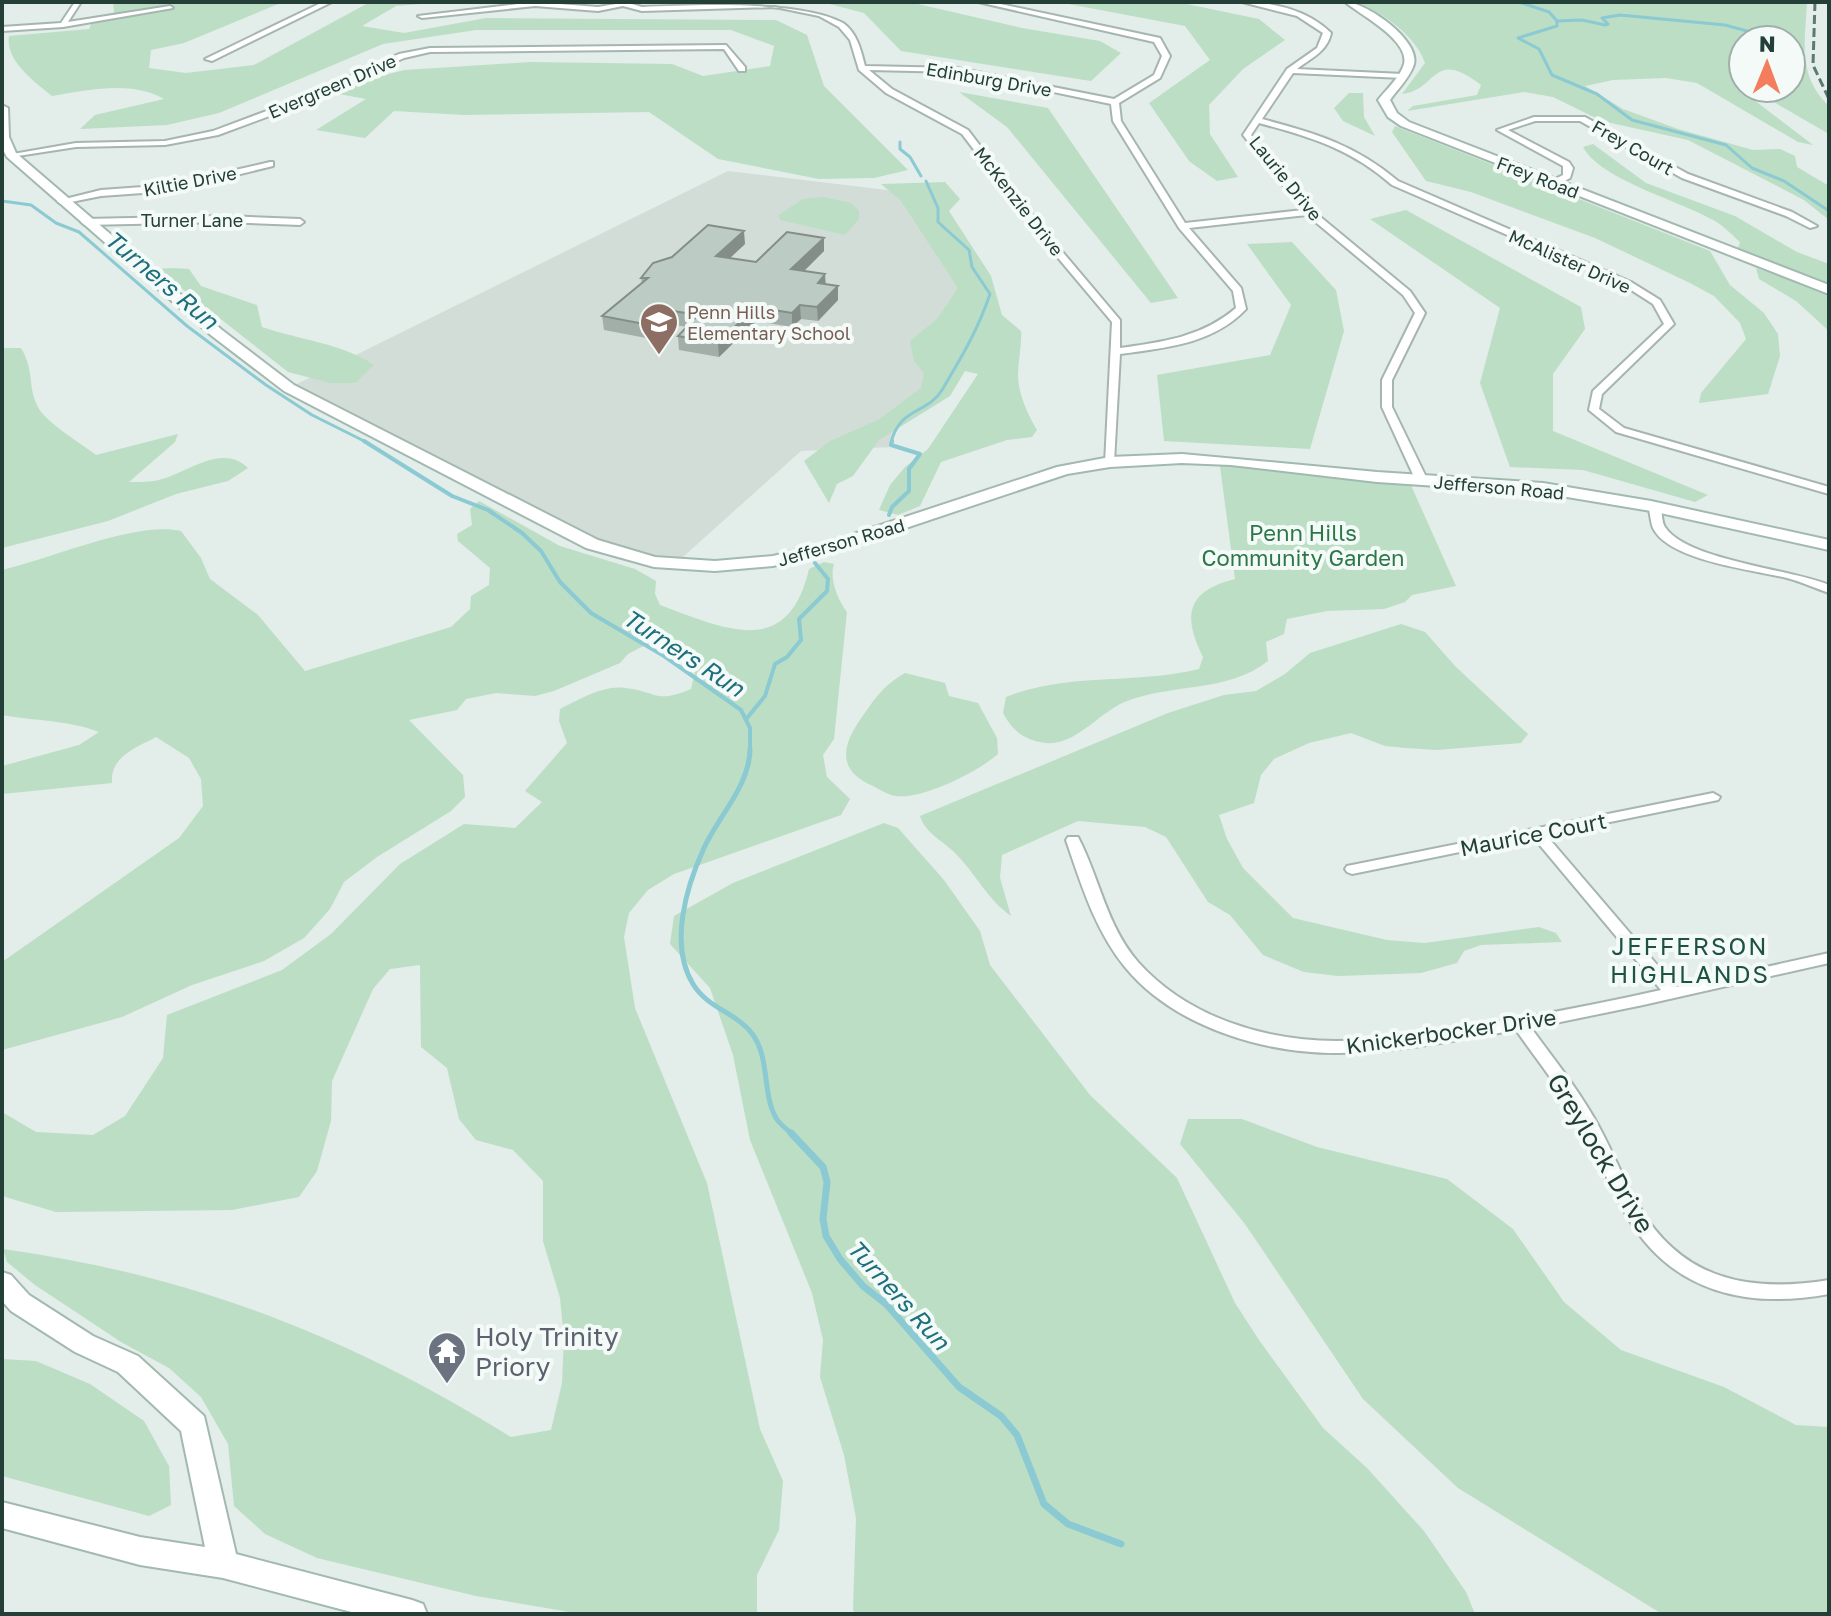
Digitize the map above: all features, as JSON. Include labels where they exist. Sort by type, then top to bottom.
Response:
[{"type":"street","points":[[63,25],[78,2]]},
{"type":"street","points":[[209,59],[329,2]]},
{"type":"street","points":[[981,2],[1157,40],[1166,56],[1157,76],[1115,102],[1117,121],[1182,226],[1238,290],[1241,309],[1223,327],[1182,342],[1116,352]]},
{"type":"street","name":"Laurie Drive","points":[[1245,2],[1292,11],[1327,33],[1326,43],[1290,71],[1247,135],[1309,212],[1407,293],[1420,313],[1387,380],[1387,407],[1422,481]]},
{"type":"street","name":"Frey Road","points":[[1350,2],[1380,19],[1409,54],[1409,65],[1384,100],[1392,115],[1405,124],[1829,290]]},
{"type":"street","name":"McKenzie Drive","points":[[422,16],[535,4],[598,9],[619,3],[642,9],[755,3],[821,14],[842,25],[854,40],[862,68],[889,91],[965,132],[1041,232],[1117,322],[1109,462]]},
{"type":"street","points":[[2,29],[63,25],[172,9]]},
{"type":"street","name":"Evergreen Drive","points":[[11,155],[76,145],[165,143],[215,133],[304,100],[402,56],[430,50],[726,47],[742,69]]},
{"type":"street","name":"Edinburg Drive","points":[[862,68],[957,70],[1115,102]]},
{"type":"street","points":[[1290,71],[1403,76]]},
{"type":"street","points":[[2,108],[3,137],[11,155]]},
{"type":"street","name":"Frey Court","points":[[1554,183],[1567,176],[1569,168],[1566,164],[1501,130],[1534,119],[1582,119],[1685,176],[1789,214],[1813,226]]},
{"type":"street","name":"McAlister Drive","points":[[1258,120],[1327,139],[1369,158],[1395,183],[1628,284],[1657,302],[1669,324],[1597,393],[1594,410],[1620,430],[1829,491]]},
{"type":"street","name":"Jefferson Road","points":[[11,155],[217,333],[289,388],[592,544],[640,560],[708,567],[782,561],[866,537],[1046,475],[1109,462],[1204,458],[1422,481],[1540,488],[1829,545]]},
{"type":"street","name":"Kiltie Drive","points":[[61,201],[101,193],[170,188],[270,164]]},
{"type":"street","points":[[1182,226],[1309,212]]},
{"type":"street","name":"Turner Lane","points":[[85,222],[224,219],[300,222]]},
{"type":"street","points":[[1655,509],[1659,528],[1690,550],[1804,579],[1829,589]]},
{"type":"street","name":"Maurice Court","points":[[1352,869],[1713,797]]},
{"type":"street","points":[[1537,833],[1671,992]]},
{"type":"street","name":"Knickerbocker Drive","points":[[1073,840],[1103,920],[1124,956],[1164,995],[1212,1021],[1273,1040],[1344,1047],[1521,1025],[1829,958]]},
{"type":"street","name":"Greylock Drive","points":[[1521,1025],[1584,1116],[1643,1228],[1670,1259],[1696,1275],[1742,1292],[1775,1295],[1829,1287]]},
{"type":"street","points":[[2,1283],[20,1303],[84,1344],[128,1364],[194,1425],[223,1564]]},
{"type":"street","points":[[2,1515],[140,1551],[223,1564],[412,1614]]},
{"type":"shaded area","name":"Penn Hills Elementary School","points":[[728,171],[929,195],[990,294],[895,428],[893,447],[801,451],[674,565],[608,550],[289,388]]},
{"type":"green space","points":[[113,2],[283,2],[184,43],[151,50],[149,68],[186,73],[254,65],[370,2],[445,2],[396,6],[362,26],[404,33],[486,18],[776,20],[807,35],[824,86],[908,170],[874,178],[819,179],[718,159],[649,112],[464,115],[394,111],[365,138],[316,130],[366,99],[339,94],[364,80],[405,70],[530,62],[672,64],[703,76],[770,66],[774,46],[731,30],[476,30],[383,44],[219,113],[167,125],[80,129],[95,115],[164,99],[124,88],[52,96],[16,62],[9,36],[89,29],[94,17],[114,13]]},
{"type":"green space","points":[[822,2],[909,2],[1022,28],[1100,41],[1121,53],[1091,81],[901,51],[864,13]]},
{"type":"green space","points":[[1058,2],[1177,2],[1259,19],[1285,40],[1243,69],[1209,105],[1210,134],[1238,177],[1217,181],[1189,161],[1149,103],[1210,60],[1185,26]]},
{"type":"green space","points":[[1357,2],[1807,2],[1806,24],[1727,24],[1727,101],[1697,83],[1666,78],[1613,80],[1585,86],[1623,109],[1678,129],[1753,150],[1780,149],[1795,156],[1797,167],[1829,186],[1829,220],[1804,200],[1688,140],[1602,121],[1553,97],[1524,92],[1407,111],[1413,106],[1477,95],[1481,85],[1465,74],[1444,70],[1423,86],[1402,94],[1425,63],[1414,44],[1388,19]]},
{"type":"green space","points":[[1807,70],[1829,106],[1829,134],[1777,104],[1807,104]]},
{"type":"green space","points":[[959,92],[1048,108],[1178,298],[1151,303],[1007,127]]},
{"type":"green space","points":[[1349,93],[1363,93],[1364,117],[1375,136],[1343,121],[1334,108]]},
{"type":"green space","points":[[1733,104],[1759,104],[1813,145],[1798,142]]},
{"type":"green space","points":[[1395,126],[1710,251],[1730,285],[1764,313],[1778,334],[1780,356],[1768,394],[1699,403],[1701,393],[1746,339],[1740,323],[1714,296],[1595,238],[1471,192],[1426,181],[1392,132]]},
{"type":"green space","points":[[1593,144],[1646,183],[1735,216],[1797,252],[1829,264],[1829,284],[1738,248],[1740,242],[1715,221],[1606,170],[1583,147]]},
{"type":"green space","points":[[945,182],[960,199],[949,211],[991,276],[1002,315],[1021,331],[1018,382],[1024,404],[1037,430],[1032,437],[1007,440],[941,462],[920,506],[898,515],[879,510],[890,485],[905,467],[928,449],[978,374],[965,371],[950,396],[879,440],[853,476],[837,484],[829,503],[804,461],[830,441],[878,420],[921,388],[924,373],[914,361],[910,341],[937,319],[958,288],[901,201],[881,184]]},
{"type":"green space","points":[[824,197],[851,203],[859,211],[859,219],[845,235],[780,220],[779,215],[803,199]]},
{"type":"green space","points":[[1406,210],[1581,307],[1585,329],[1553,374],[1553,431],[1708,495],[1695,502],[1583,470],[1510,467],[1480,383],[1500,308],[1370,219]]},
{"type":"green space","points":[[1292,242],[1336,290],[1344,331],[1310,449],[1164,441],[1157,375],[1270,355],[1291,305],[1247,244]]},
{"type":"green space","points":[[1756,268],[1829,294],[1829,331],[1796,301],[1759,279]]},
{"type":"green space","points":[[157,269],[189,269],[201,286],[257,305],[262,327],[334,347],[374,365],[356,383],[330,383],[288,372]]},
{"type":"green space","points":[[2,348],[21,348],[42,413],[96,455],[178,434],[175,442],[129,482],[166,478],[214,459],[226,458],[248,468],[228,481],[176,494],[108,521],[2,548]]},
{"type":"green space","name":"Penn Hills Community Garden","points":[[1219,459],[1410,483],[1456,586],[1412,595],[1405,602],[1384,609],[1327,611],[1287,619],[1284,634],[1266,642],[1268,661],[1252,671],[1218,683],[1127,701],[1078,734],[1057,742],[1038,742],[1020,734],[1003,713],[1006,697],[1053,684],[1150,677],[1199,669],[1203,657],[1192,629],[1193,607],[1207,590],[1235,579]]},
{"type":"green space","points":[[479,501],[560,546],[635,569],[656,581],[655,594],[660,605],[708,622],[751,630],[770,627],[786,616],[799,598],[809,569],[824,562],[834,564],[835,590],[847,612],[834,739],[823,755],[827,777],[850,799],[841,815],[674,874],[648,890],[629,913],[624,937],[635,1008],[707,1183],[760,1429],[783,1481],[779,1530],[757,1575],[757,1614],[581,1614],[476,1596],[317,1558],[265,1534],[234,1506],[228,1444],[201,1397],[169,1368],[121,1342],[35,1285],[7,1262],[3,1249],[139,1275],[268,1315],[390,1369],[511,1437],[551,1430],[562,1383],[564,1338],[560,1298],[543,1241],[543,1181],[513,1150],[476,1140],[459,1119],[447,1068],[421,1047],[420,965],[390,969],[373,989],[332,1081],[331,1121],[317,1171],[299,1197],[232,1210],[56,1212],[2,1196],[2,1112],[36,1132],[93,1135],[125,1116],[163,1058],[167,1015],[282,970],[331,934],[400,864],[464,824],[515,828],[542,802],[525,791],[567,743],[559,721],[560,709],[608,689],[625,688],[670,696],[691,689],[696,667],[655,640],[628,654],[620,663],[554,691],[535,696],[496,693],[466,699],[457,710],[409,720],[463,775],[465,797],[451,811],[377,857],[344,882],[330,909],[304,938],[264,961],[192,985],[122,1017],[2,1050],[2,962],[179,838],[203,806],[201,779],[189,758],[156,737],[120,759],[112,774],[112,783],[2,794],[2,766],[79,745],[99,732],[64,723],[2,715],[2,570],[117,536],[162,529],[181,531],[201,558],[210,579],[258,615],[305,671],[451,627],[470,609],[471,596],[489,585],[490,568],[458,541],[457,534],[472,525],[470,509]]},
{"type":"green space","points":[[1401,624],[1425,632],[1456,667],[1528,734],[1521,743],[1437,750],[1385,746],[1351,733],[1309,743],[1274,759],[1261,775],[1254,803],[1219,815],[1227,839],[1243,868],[1293,918],[1387,940],[1425,943],[1539,927],[1556,933],[1562,942],[1481,945],[1464,951],[1457,963],[1421,973],[1338,976],[1304,972],[1263,955],[1230,915],[1208,902],[1166,837],[1145,827],[1078,821],[1002,855],[1000,878],[1011,916],[995,902],[955,853],[922,822],[920,816],[1168,713],[1224,695],[1256,691],[1285,674],[1310,653]]},
{"type":"green space","points":[[905,673],[945,683],[949,696],[978,703],[997,738],[998,754],[950,783],[920,794],[896,796],[861,780],[848,765],[846,756],[850,737],[862,717],[881,692]]},
{"type":"green space","points":[[884,823],[898,828],[944,880],[980,931],[990,965],[1090,1095],[1177,1178],[1235,1303],[1259,1340],[1323,1428],[1367,1468],[1424,1531],[1466,1592],[1475,1614],[856,1614],[853,1610],[856,1518],[844,1455],[820,1377],[823,1340],[812,1293],[750,1140],[733,1055],[710,988],[670,944],[674,916],[733,883]]},
{"type":"green space","points":[[1188,1119],[1242,1119],[1317,1147],[1447,1179],[1513,1229],[1564,1302],[1621,1350],[1724,1387],[1796,1425],[1829,1427],[1829,1614],[1662,1614],[1458,1488],[1363,1399],[1245,1224],[1180,1144]]},
{"type":"green space","points":[[2,1359],[36,1361],[90,1384],[144,1421],[169,1466],[171,1505],[149,1516],[2,1476]]},
{"type":"building","name":"Penn Hills Elementary School","points":[[708,225],[744,231],[716,256],[756,262],[787,232],[824,238],[791,269],[825,274],[818,283],[838,286],[817,307],[800,305],[792,313],[755,307],[718,343],[678,336],[698,315],[661,309],[644,324],[602,316],[648,278],[641,278],[653,263],[672,257]]},
{"type":"waterway","points":[[1519,2],[1549,12],[1557,21]]},
{"type":"waterway","points":[[1557,21],[1582,20],[1605,25],[1608,24],[1602,18],[1620,15],[1727,26]]},
{"type":"waterway","points":[[1557,21],[1557,26],[1518,38],[1539,49],[1552,75],[1597,94],[1632,120],[1726,145],[1752,168],[1784,181],[1829,211]]},
{"type":"waterway","points":[[900,142],[900,149],[910,157],[921,176]]},
{"type":"waterway","points":[[891,443],[900,423],[936,398],[942,390],[975,332],[990,294],[972,267],[969,250],[938,222],[938,208],[926,181]]},
{"type":"waterway","name":"Turners Run","points":[[2,201],[31,205],[56,223],[79,232],[187,326],[266,385],[312,415],[364,441]]},
{"type":"waterway","name":"Turners Run","points":[[364,441],[368,443]]},
{"type":"waterway","name":"Turners Run","points":[[364,441],[452,496],[488,510],[522,533],[541,551],[560,582],[591,613],[664,656],[741,710],[750,728],[750,749]]},
{"type":"waterway","points":[[889,515],[892,507],[909,491],[909,469],[920,454],[891,445],[892,441]]},
{"type":"waterway","points":[[747,718],[765,696],[775,664],[787,657],[801,640],[799,619],[827,591],[828,579],[815,563]]},
{"type":"waterway","name":"Turners Run","points":[[750,749],[745,775],[710,836],[691,880],[683,916],[682,952],[686,969],[699,992],[753,1035],[762,1055],[772,1108],[777,1120],[792,1134]]},
{"type":"waterway","name":"Turners Run","points":[[792,1134],[823,1167],[827,1182],[823,1219],[826,1236],[840,1259],[863,1286],[886,1304],[959,1387],[1001,1416],[1017,1435],[1044,1504],[1068,1524],[1121,1544]]},
{"type":"railway","points":[[1815,2],[1813,65],[1829,99]]},
{"type":"place","name":"Penn Hills Elementary School","points":[[659,356]]},
{"type":"place","name":"Holy Trinity Priory","points":[[447,1385]]},
{"type":"district","name":"JEFFERSON HIGHLANDS","points":[[1690,959]]}]
